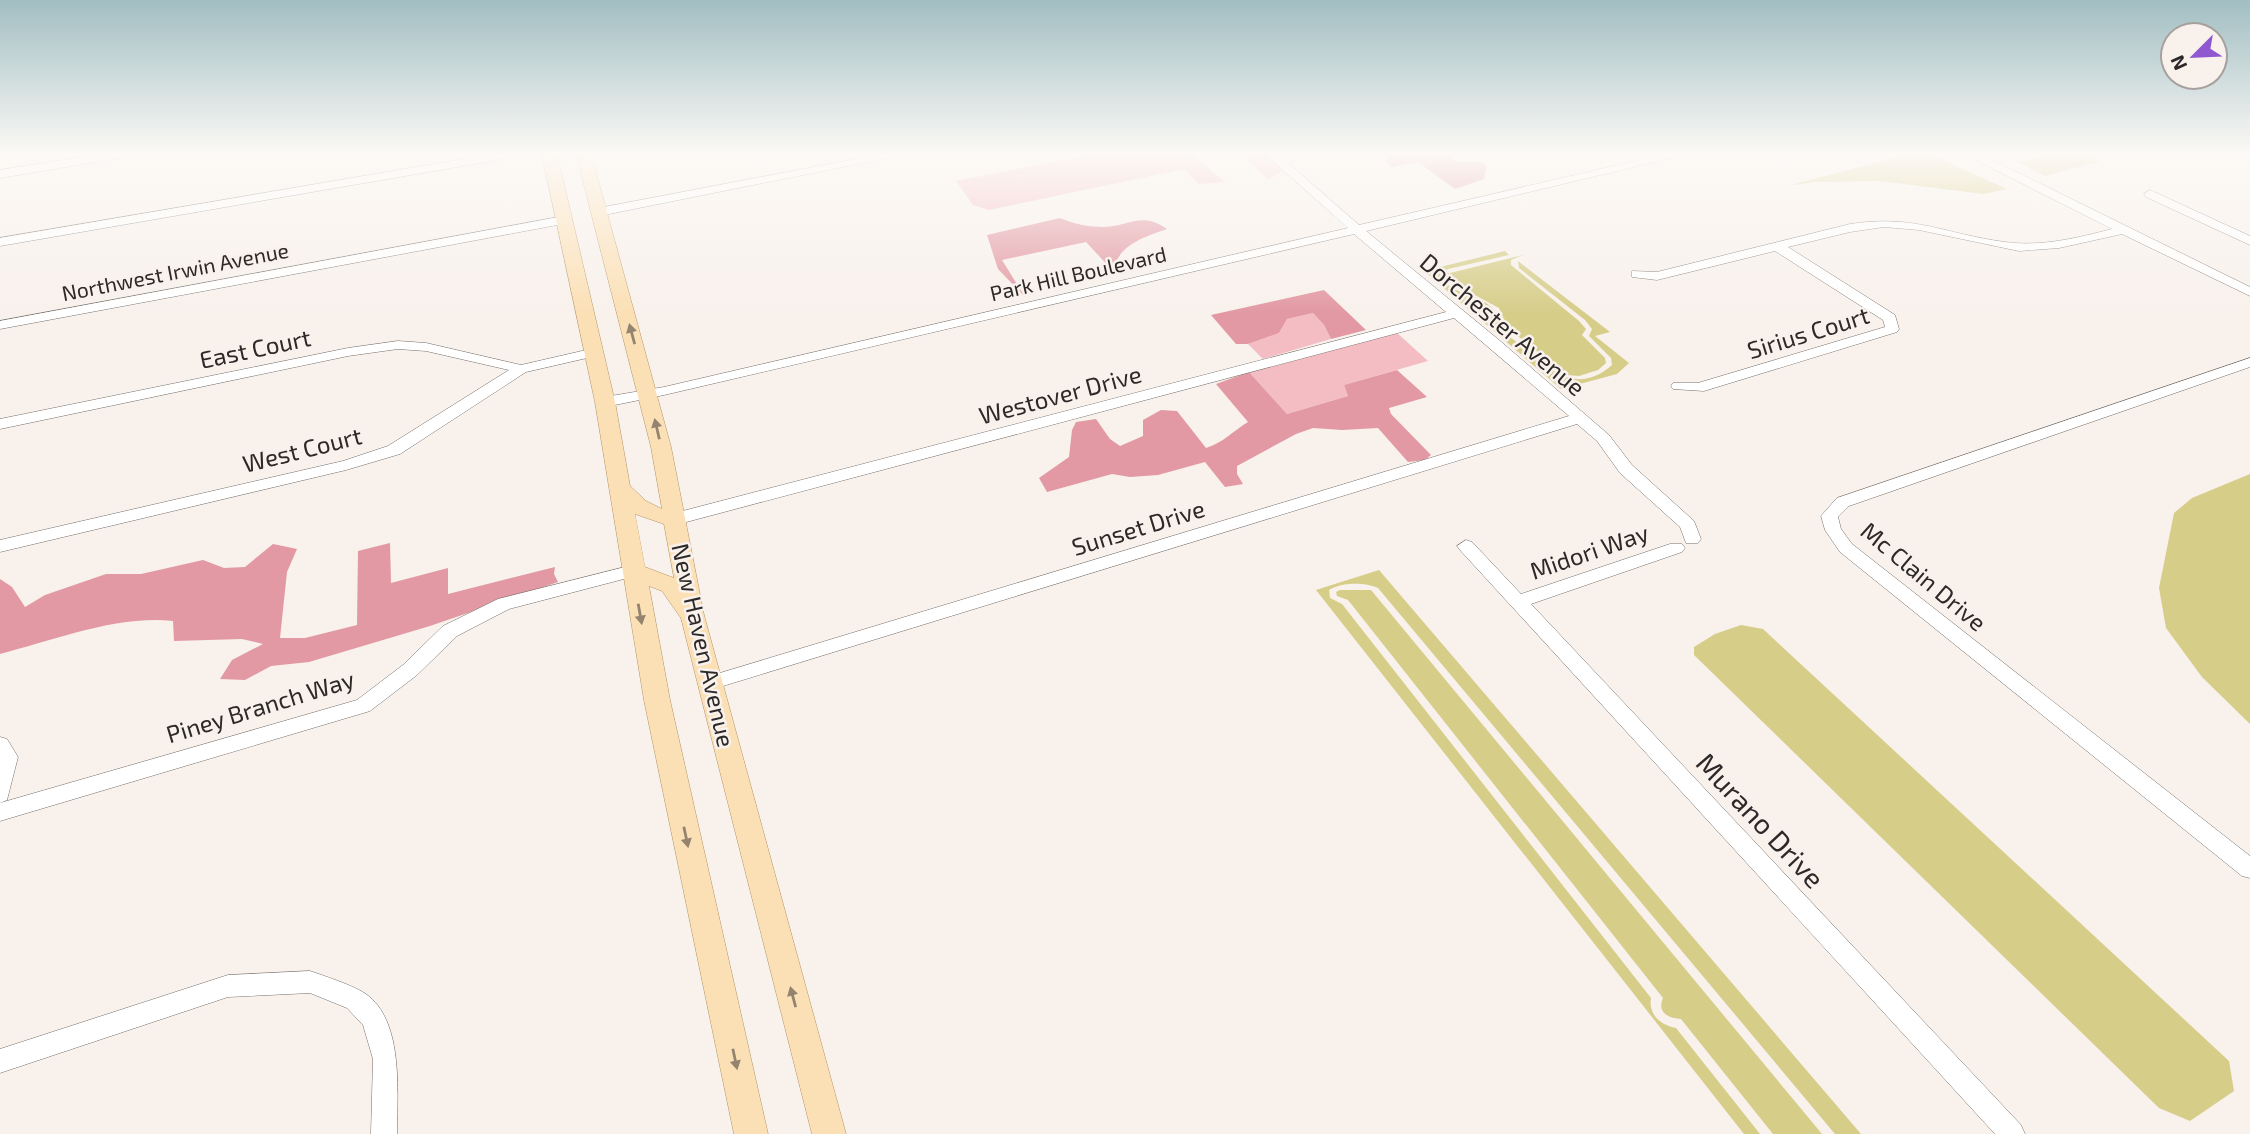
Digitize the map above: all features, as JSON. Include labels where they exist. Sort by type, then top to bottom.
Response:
[{"type":"main road","name":"New Haven Avenue","points":[[573,207],[605,232],[648,394],[692,615],[829,1134]]},
{"type":"main road","name":"New Haven Avenue","points":[[581,207],[595,352],[606,402],[633,571],[657,700],[751,1134]]},
{"type":"main road","points":[[581,213],[585,221],[605,232]]},
{"type":"main road","points":[[620,488],[640,509],[656,516],[675,519]]},
{"type":"main road","points":[[633,571],[670,585],[692,615]]},
{"type":"street","points":[[0,242],[205,207]]},
{"type":"street","name":"Northwest Irwin Avenue","points":[[0,325],[614,207]]},
{"type":"street","name":"Dorchester Avenue","points":[[1331,207],[1603,438],[1626,469],[1688,525],[1692,539]]},
{"type":"street","name":"Park Hill Boulevard","points":[[606,402],[1456,207]]},
{"type":"street","points":[[2079,207],[2250,292]]},
{"type":"street","points":[[2177,207],[2250,242]]},
{"type":"street","points":[[2193,207],[2250,234]]},
{"type":"street","points":[[1637,274],[1657,276],[1850,228],[1876,224],[1903,223],[1985,243],[2020,247],[2056,246],[2124,229]]},
{"type":"street","name":"Sirius Court","points":[[1678,386],[1699,388],[1892,329],[1890,318],[1778,247]]},
{"type":"street","name":"Westover Drive","points":[[675,519],[1457,313]]},
{"type":"street","name":"East Court","points":[[0,424],[348,352],[398,345],[426,347],[521,369]]},
{"type":"street","name":"West Court","points":[[0,546],[346,466],[394,450],[521,369],[595,352]]},
{"type":"street","name":"Mc Clain Drive","points":[[2250,362],[1843,502],[1829,516],[1833,530],[1846,548],[2250,869]]},
{"type":"street","name":"Sunset Drive","points":[[710,683],[1580,418]]},
{"type":"street","name":"Murano Drive","points":[[1466,546],[2012,1134]]},
{"type":"street","name":"Midori Way","points":[[1518,602],[1676,548]]},
{"type":"street","name":"Piney Branch Way","points":[[0,812],[363,706],[410,670],[450,631],[504,604],[633,571]]},
{"type":"street","points":[[0,746],[8,757],[0,794]]},
{"type":"street","points":[[0,1061],[229,986],[310,982],[355,1000],[373,1019],[385,1059],[384,1134]]},
{"type":"shaded area","points":[[979,207],[1004,207],[989,210]]},
{"type":"shaded area","points":[[1060,218],[1098,227],[1143,220],[1167,229],[1126,248],[1113,271],[1086,242],[1002,260],[1025,297],[998,269],[987,235]]},
{"type":"shaded area","points":[[1505,251],[1509,255],[1440,273],[1449,286],[1487,304],[1495,311],[1504,332],[1557,372],[1567,377],[1589,378],[1612,365],[1611,358],[1589,336],[1592,329],[1585,320],[1519,268],[1518,261],[1610,332],[1595,336],[1629,363],[1617,374],[1561,389],[1424,271]]},
{"type":"shaded area","points":[[1523,255],[1511,260],[1511,265],[1586,329],[1582,335],[1605,358],[1606,363],[1598,370],[1579,376],[1566,375],[1508,328],[1499,308],[1458,286],[1446,274]]},
{"type":"shaded area","points":[[1324,290],[1366,330],[1331,339],[1324,325],[1313,313],[1287,319],[1279,333],[1248,344],[1236,344],[1211,315]]},
{"type":"shaded area","points":[[1313,313],[1324,325],[1331,339],[1263,359],[1248,344],[1279,333],[1287,319]]},
{"type":"shaded area","points":[[1396,332],[1428,361],[1344,385],[1348,396],[1287,414],[1249,372]]},
{"type":"shaded area","points":[[1397,370],[1427,397],[1389,408],[1391,414],[1431,455],[1425,460],[1408,462],[1378,428],[1313,428],[1296,434],[1237,466],[1237,474],[1243,484],[1225,487],[1205,462],[1158,475],[1130,477],[1112,474],[1047,492],[1039,478],[1069,457],[1072,430],[1076,422],[1096,419],[1110,439],[1120,446],[1143,436],[1143,420],[1161,410],[1177,411],[1206,448],[1223,440],[1248,422],[1216,384],[1249,372],[1287,414],[1348,396],[1344,385]]},
{"type":"shaded area","points":[[2250,474],[2250,724],[2202,677],[2166,628],[2159,588],[2174,513],[2192,498]]},
{"type":"shaded area","points":[[390,543],[391,583],[448,568],[448,594],[555,567],[554,574],[558,582],[430,626],[309,662],[271,666],[245,680],[220,679],[232,660],[263,644],[242,639],[174,641],[173,621],[152,620],[108,625],[0,654],[0,579],[12,587],[25,607],[45,595],[106,574],[141,574],[203,560],[224,568],[245,567],[273,544],[297,549],[287,572],[280,638],[305,638],[357,625],[358,551]]},
{"type":"shaded area","points":[[1379,570],[1861,1134],[1835,1134],[1378,588],[1353,584],[1340,585],[1329,590],[1330,598],[1342,604],[1651,998],[1651,1009],[1656,1018],[1676,1028],[1760,1134],[1744,1134],[1316,590]]},
{"type":"shaded area","points":[[1371,590],[1822,1134],[1773,1134],[1681,1019],[1662,1011],[1663,998],[1348,600],[1337,596],[1336,592]]},
{"type":"shaded area","points":[[1741,625],[1763,629],[2229,1061],[2234,1091],[2190,1121],[2159,1108],[1694,655],[1694,647],[1715,634]]}]
